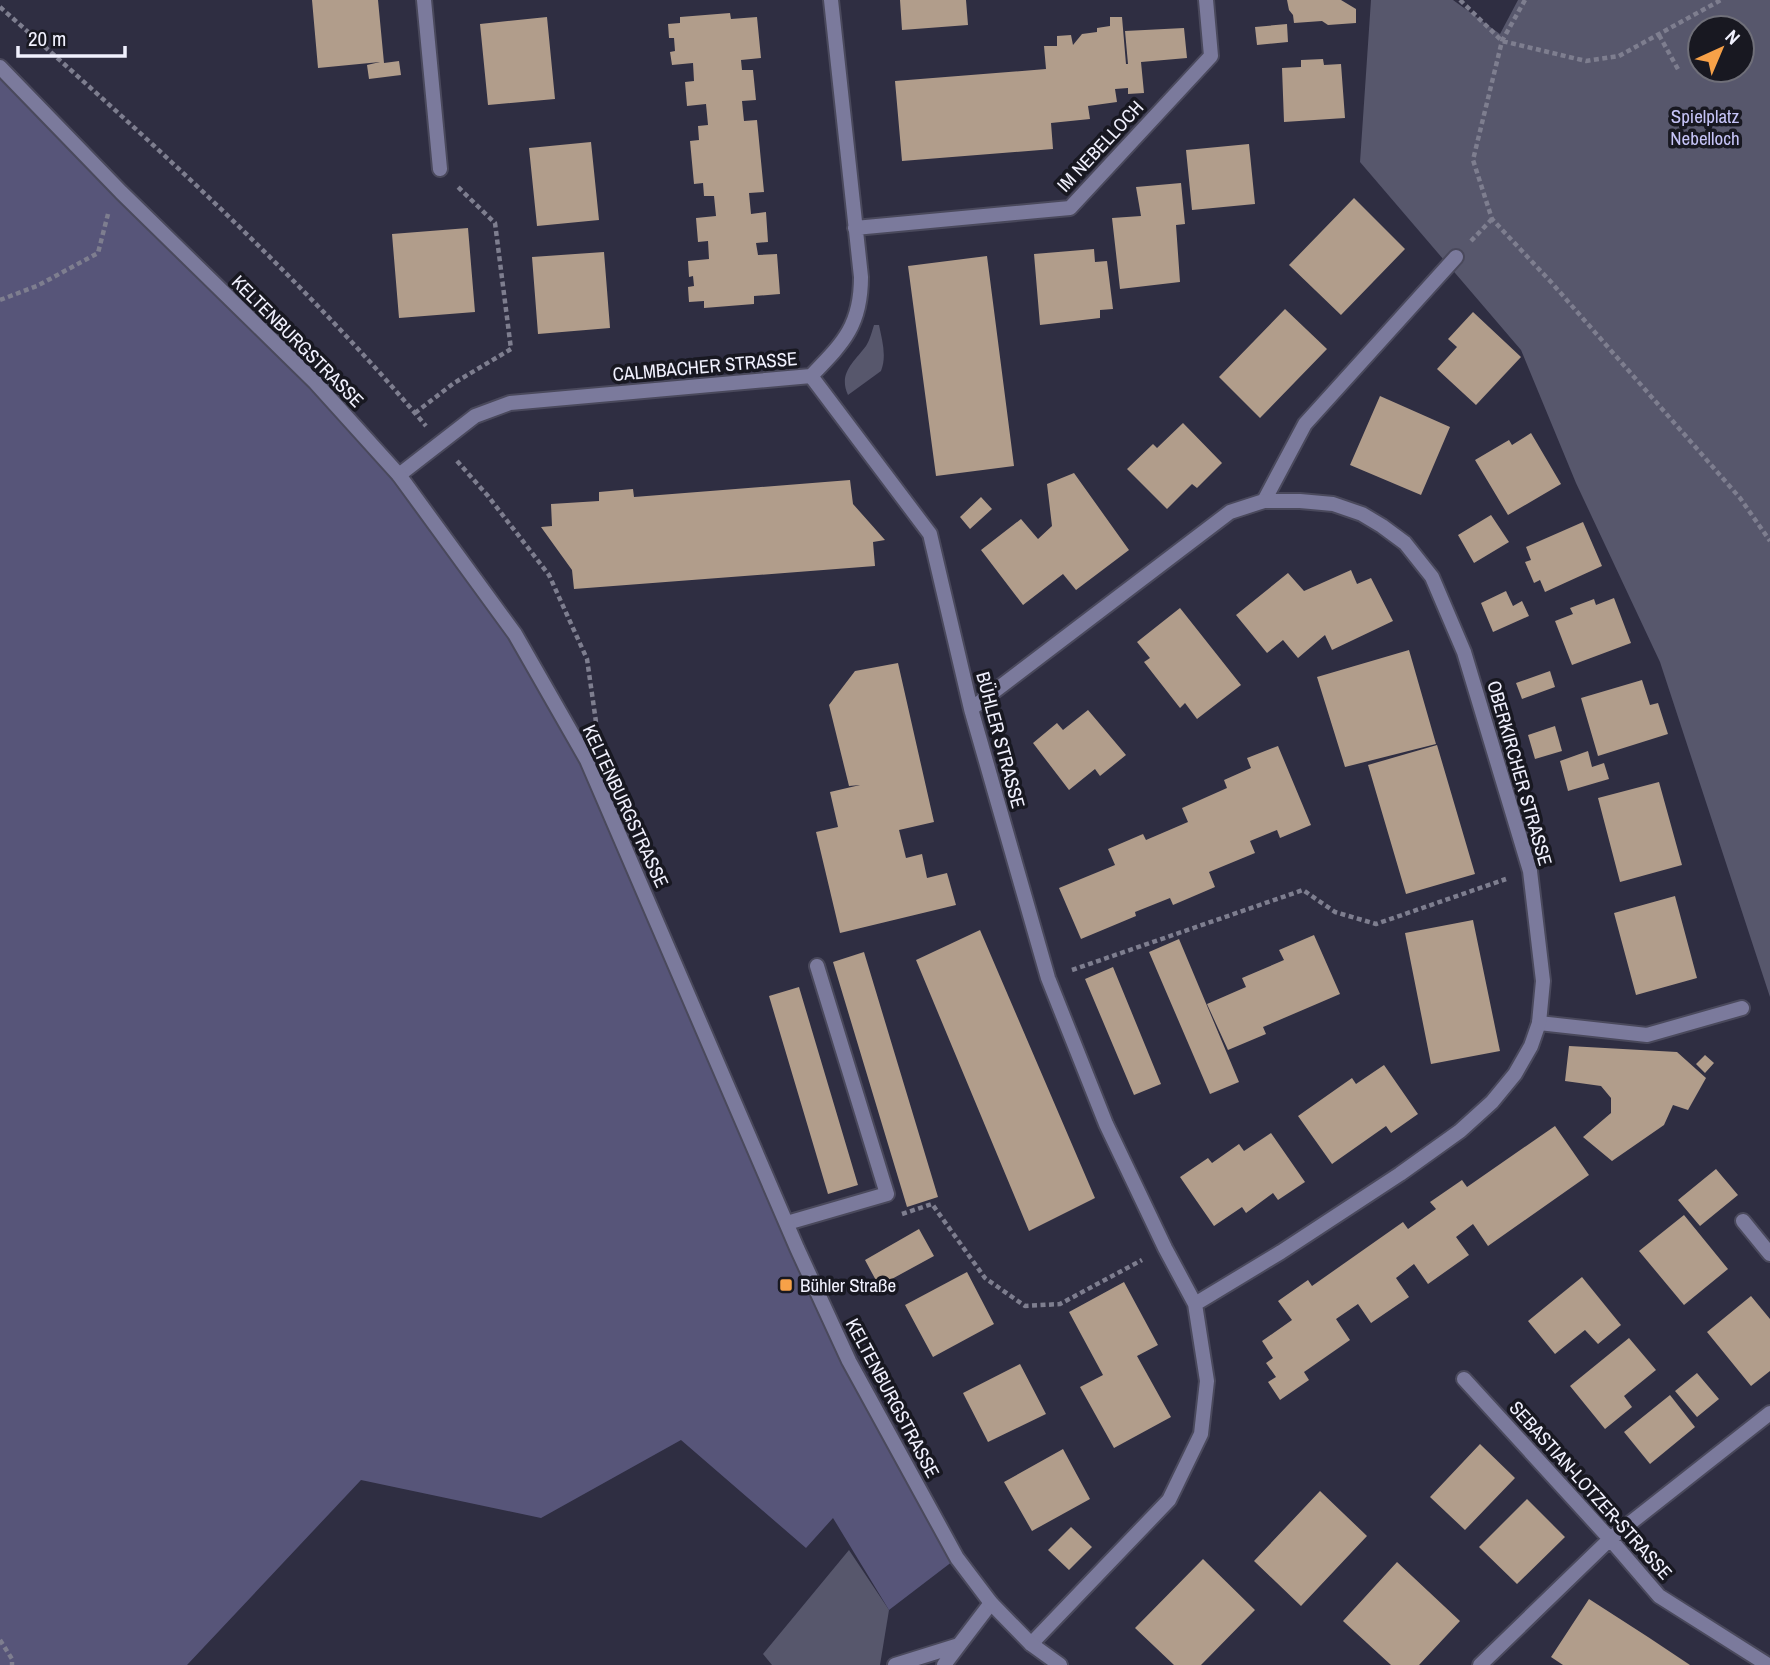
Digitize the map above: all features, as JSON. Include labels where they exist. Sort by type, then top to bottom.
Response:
[{"type":"street","points":[[424,0],[440,169]]},
{"type":"street","name":"CALMBACHER STRASSE","points":[[398,475],[475,416],[510,403],[811,376],[845,340],[861,298],[831,0]]},
{"type":"street","name":"IM NEBELLOCH","points":[[855,228],[1070,208],[1210,56],[1206,0]]},
{"type":"street","name":"KELTENBURGSTRASSE","points":[[0,67],[121,192],[316,382],[398,475],[516,634],[587,760],[849,1361],[957,1558],[991,1604],[1031,1644],[1060,1665]]},
{"type":"street","points":[[1264,501],[1305,424],[1456,257]]},
{"type":"street","name":"BÜHLER STRASSE","points":[[811,376],[930,534],[971,709],[1048,978],[1106,1124],[1195,1304],[1207,1381],[1201,1434],[1169,1500],[1031,1644]]},
{"type":"street","name":"OBERKIRCHER STRASSE","points":[[971,709],[1230,512],[1264,501],[1333,504],[1362,514],[1405,543],[1432,578],[1464,652],[1530,871],[1543,981],[1539,1023],[1531,1046],[1515,1074],[1492,1102],[1460,1131],[1291,1245],[1195,1304]]},
{"type":"street","points":[[787,1223],[887,1194],[817,965]]},
{"type":"street","points":[[1539,1023],[1647,1035],[1742,1008]]},
{"type":"street","points":[[1743,1222],[1770,1254]]},
{"type":"street","name":"SEBASTIAN-LOTZER-STRASSE","points":[[1464,1379],[1611,1539],[1659,1596],[1768,1665]]},
{"type":"street","points":[[1480,1665],[1611,1539],[1770,1413]]},
{"type":"street","points":[[944,1665],[991,1604]]},
{"type":"street","points":[[895,1665],[959,1645]]},
{"type":"path","points":[[1460,0],[1502,41],[1586,61],[1619,56],[1721,0]]},
{"type":"path","points":[[1525,0],[1502,41],[1473,160],[1492,219],[1551,282],[1740,498],[1770,541]]},
{"type":"path","points":[[0,7],[111,105],[250,235],[488,496],[549,575],[587,659],[598,732],[587,760]]},
{"type":"path","points":[[1659,35],[1679,71]]},
{"type":"path","points":[[415,413],[463,378],[511,349],[495,223],[440,169]]},
{"type":"path","points":[[0,300],[37,286],[98,253],[109,210],[121,192]]},
{"type":"path","points":[[1048,978],[1303,890],[1335,912],[1376,924],[1530,871]]},
{"type":"path","points":[[895,1216],[932,1205],[985,1278],[1025,1306],[1060,1304],[1165,1248]]},
{"type":"path","points":[[0,1640],[12,1659],[12,1665]]},
{"type":"green space","name":"Spielplatz Nebelloch","points":[[1371,0],[1453,0],[1500,34],[1518,0],[1770,0],[1770,997],[1660,662],[1576,483],[1521,350],[1360,162]]},
{"type":"green space","points":[[874,325],[879,325],[883,342],[884,360],[881,371],[848,395],[845,387],[846,374],[867,344]]},
{"type":"green space","points":[[849,1550],[889,1610],[880,1665],[772,1665],[763,1654]]},
{"type":"shaded area","points":[[0,75],[399,475],[515,634],[587,760],[797,1248],[957,1558],[889,1610],[833,1518],[806,1548],[681,1440],[541,1518],[361,1480],[187,1665],[0,1665]]},
{"type":"building","points":[[312,0],[378,0],[384,63],[399,61],[401,75],[369,79],[367,65],[380,62],[318,68]]},
{"type":"building","points":[[900,0],[966,0],[968,25],[902,30]]},
{"type":"building","points":[[1287,0],[1341,0],[1356,9],[1356,23],[1294,23]]},
{"type":"building","points":[[730,13],[731,19],[757,17],[761,58],[741,60],[742,70],[753,70],[756,100],[742,101],[744,121],[757,120],[764,192],[749,193],[751,214],[766,212],[768,242],[756,243],[758,255],[777,254],[780,294],[754,296],[754,304],[704,308],[704,301],[689,302],[688,287],[694,286],[693,276],[689,277],[688,261],[709,259],[708,241],[698,242],[696,218],[716,216],[714,196],[704,196],[703,183],[694,184],[690,141],[699,140],[698,126],[708,125],[706,104],[687,106],[685,82],[694,81],[693,63],[672,65],[670,52],[675,51],[674,38],[669,38],[668,24],[680,23],[680,17]]},
{"type":"building","points":[[547,17],[555,99],[488,105],[480,24]]},
{"type":"building","points":[[1110,17],[1122,17],[1126,64],[1125,31],[1184,28],[1187,58],[1141,62],[1144,93],[1128,94],[1128,88],[1115,89],[1117,102],[1088,106],[1090,119],[1051,123],[1053,149],[902,161],[895,81],[1046,69],[1044,46],[1057,46],[1057,36],[1071,35],[1073,45],[1082,34],[1097,32],[1097,28],[1110,26]]},
{"type":"building","points":[[1287,24],[1288,42],[1257,45],[1255,27]]},
{"type":"building","points":[[1323,59],[1324,65],[1341,64],[1345,118],[1284,122],[1282,68],[1301,67],[1301,60]]},
{"type":"building","points":[[591,142],[599,220],[537,226],[529,148]]},
{"type":"building","points":[[1249,144],[1255,204],[1192,210],[1186,150]]},
{"type":"building","points":[[1181,183],[1185,224],[1176,225],[1180,282],[1120,289],[1112,218],[1141,216],[1136,187]]},
{"type":"building","points":[[1354,198],[1405,249],[1341,315],[1289,265]]},
{"type":"building","points":[[468,228],[475,312],[399,318],[392,234]]},
{"type":"building","points":[[1094,249],[1095,262],[1107,261],[1113,309],[1100,310],[1100,318],[1040,325],[1034,254]]},
{"type":"building","points":[[604,252],[610,328],[538,334],[532,257]]},
{"type":"building","points":[[987,256],[1014,466],[936,476],[908,266]]},
{"type":"building","points":[[1285,309],[1327,349],[1260,418],[1219,377]]},
{"type":"building","points":[[1473,312],[1521,357],[1476,405],[1437,369],[1457,347],[1448,339]]},
{"type":"building","points":[[1380,396],[1450,427],[1421,495],[1350,465]]},
{"type":"building","points":[[1183,423],[1222,463],[1197,488],[1192,484],[1167,509],[1127,469],[1153,444],[1157,448]]},
{"type":"building","points":[[1531,433],[1561,484],[1508,515],[1475,460],[1509,440],[1512,445]]},
{"type":"building","points":[[1074,473],[1129,550],[1076,590],[1063,574],[1023,605],[981,550],[1021,519],[1038,539],[1052,526],[1047,484]]},
{"type":"building","points":[[850,480],[853,504],[885,540],[873,542],[875,566],[574,589],[572,570],[541,527],[552,526],[551,504],[599,501],[599,492],[633,489],[634,497]]},
{"type":"building","points":[[981,497],[992,509],[970,529],[960,517]]},
{"type":"building","points":[[1491,515],[1509,542],[1474,563],[1458,535]]},
{"type":"building","points":[[1583,522],[1602,566],[1545,592],[1540,580],[1534,583],[1525,562],[1531,560],[1526,547]]},
{"type":"building","points":[[1351,570],[1357,584],[1371,578],[1393,621],[1332,650],[1325,635],[1298,658],[1283,640],[1267,653],[1236,615],[1288,573],[1304,591]]},
{"type":"building","points":[[1506,591],[1513,606],[1522,601],[1529,616],[1493,632],[1481,603]]},
{"type":"building","points":[[1614,598],[1631,643],[1572,665],[1555,621],[1573,614],[1570,608],[1594,599],[1596,605]]},
{"type":"building","points":[[1180,608],[1241,685],[1197,719],[1185,703],[1180,708],[1144,662],[1150,658],[1137,642]]},
{"type":"building","points":[[1409,650],[1436,744],[1345,767],[1317,677]]},
{"type":"building","points":[[898,663],[934,822],[899,830],[906,858],[922,854],[927,878],[947,873],[956,905],[840,933],[816,832],[838,827],[830,792],[860,785],[849,786],[829,705],[855,671]]},
{"type":"building","points":[[1550,671],[1555,687],[1522,699],[1516,683]]},
{"type":"building","points":[[1642,680],[1650,705],[1658,703],[1668,734],[1598,756],[1581,698]]},
{"type":"building","points":[[1088,710],[1126,755],[1100,776],[1095,769],[1069,790],[1033,743],[1057,723],[1063,730]]},
{"type":"building","points":[[1555,726],[1562,751],[1535,759],[1528,735]]},
{"type":"building","points":[[1437,745],[1475,874],[1406,894],[1368,765]]},
{"type":"building","points":[[1278,746],[1311,825],[1280,838],[1277,830],[1250,841],[1255,853],[1209,872],[1215,887],[1173,905],[1170,898],[1135,912],[1136,916],[1081,939],[1059,888],[1115,865],[1108,849],[1143,834],[1146,840],[1188,822],[1182,808],[1227,788],[1224,780],[1251,768],[1247,758]]},
{"type":"building","points":[[1588,751],[1592,767],[1604,763],[1609,779],[1568,791],[1560,761]]},
{"type":"building","points":[[1659,782],[1682,865],[1620,882],[1598,798]]},
{"type":"building","points":[[1675,896],[1697,978],[1636,995],[1614,913]]},
{"type":"building","points":[[1473,920],[1500,1051],[1431,1064],[1405,933]]},
{"type":"building","points":[[980,930],[1095,1198],[1029,1231],[916,960]]},
{"type":"building","points":[[1314,935],[1340,994],[1263,1027],[1266,1034],[1228,1050],[1207,1004],[1246,987],[1242,978],[1284,960],[1279,950]]},
{"type":"building","points":[[1179,939],[1239,1082],[1210,1094],[1149,952]]},
{"type":"building","points":[[864,952],[938,1197],[907,1207],[833,962]]},
{"type":"building","points":[[1113,967],[1161,1084],[1134,1095],[1085,979]]},
{"type":"building","points":[[799,987],[858,1185],[828,1194],[769,996]]},
{"type":"building","points":[[1569,1046],[1677,1052],[1706,1078],[1688,1110],[1673,1105],[1664,1125],[1612,1161],[1583,1137],[1611,1113],[1611,1098],[1601,1086],[1565,1081]]},
{"type":"building","points":[[1705,1055],[1714,1063],[1705,1073],[1696,1064]]},
{"type":"building","points":[[1384,1065],[1418,1114],[1391,1133],[1386,1126],[1332,1164],[1298,1116],[1352,1078],[1356,1084]]},
{"type":"building","points":[[1555,1126],[1589,1175],[1488,1246],[1473,1224],[1456,1237],[1469,1255],[1428,1284],[1414,1264],[1396,1278],[1409,1297],[1371,1323],[1358,1304],[1336,1319],[1350,1340],[1304,1372],[1309,1380],[1280,1400],[1268,1382],[1276,1377],[1266,1363],[1273,1358],[1262,1341],[1292,1320],[1278,1301],[1308,1280],[1312,1286],[1403,1222],[1408,1229],[1436,1209],[1430,1202],[1462,1180],[1467,1187]]},
{"type":"building","points":[[1271,1133],[1305,1182],[1278,1200],[1273,1193],[1246,1213],[1242,1207],[1214,1226],[1180,1177],[1208,1158],[1212,1163],[1239,1144],[1244,1151]]},
{"type":"building","points":[[1716,1169],[1738,1195],[1700,1226],[1678,1200]]},
{"type":"building","points":[[1684,1215],[1728,1269],[1684,1305],[1639,1251]]},
{"type":"building","points":[[919,1229],[934,1256],[879,1286],[865,1260]]},
{"type":"building","points":[[967,1272],[994,1324],[933,1357],[905,1305]]},
{"type":"building","points":[[1582,1277],[1621,1325],[1598,1344],[1585,1330],[1555,1354],[1528,1321]]},
{"type":"building","points":[[1124,1282],[1158,1345],[1137,1356],[1171,1417],[1114,1448],[1080,1387],[1103,1375],[1069,1312]]},
{"type":"building","points":[[1751,1296],[1770,1319],[1770,1371],[1751,1386],[1707,1332]]},
{"type":"building","points":[[1629,1338],[1656,1370],[1624,1396],[1632,1407],[1605,1429],[1570,1386]]},
{"type":"building","points":[[1020,1364],[1046,1414],[988,1442],[963,1393]]},
{"type":"building","points":[[1697,1373],[1719,1399],[1697,1417],[1675,1391]]},
{"type":"building","points":[[1670,1395],[1695,1427],[1650,1464],[1624,1432]]},
{"type":"building","points":[[1480,1444],[1515,1478],[1465,1530],[1430,1497]]},
{"type":"building","points":[[1063,1449],[1090,1499],[1032,1531],[1004,1482]]},
{"type":"building","points":[[1320,1491],[1367,1536],[1301,1606],[1254,1561]]},
{"type":"building","points":[[1527,1499],[1565,1537],[1517,1584],[1479,1547]]},
{"type":"building","points":[[1071,1527],[1092,1547],[1069,1570],[1048,1550]]},
{"type":"building","points":[[1203,1559],[1255,1610],[1201,1665],[1174,1665],[1135,1628]]},
{"type":"building","points":[[1397,1562],[1460,1621],[1419,1665],[1391,1665],[1343,1621]]},
{"type":"building","points":[[1589,1599],[1690,1665],[1563,1665],[1551,1657]]},
{"type":"place","name":"Bühler Straße","points":[[786,1285]]}]
